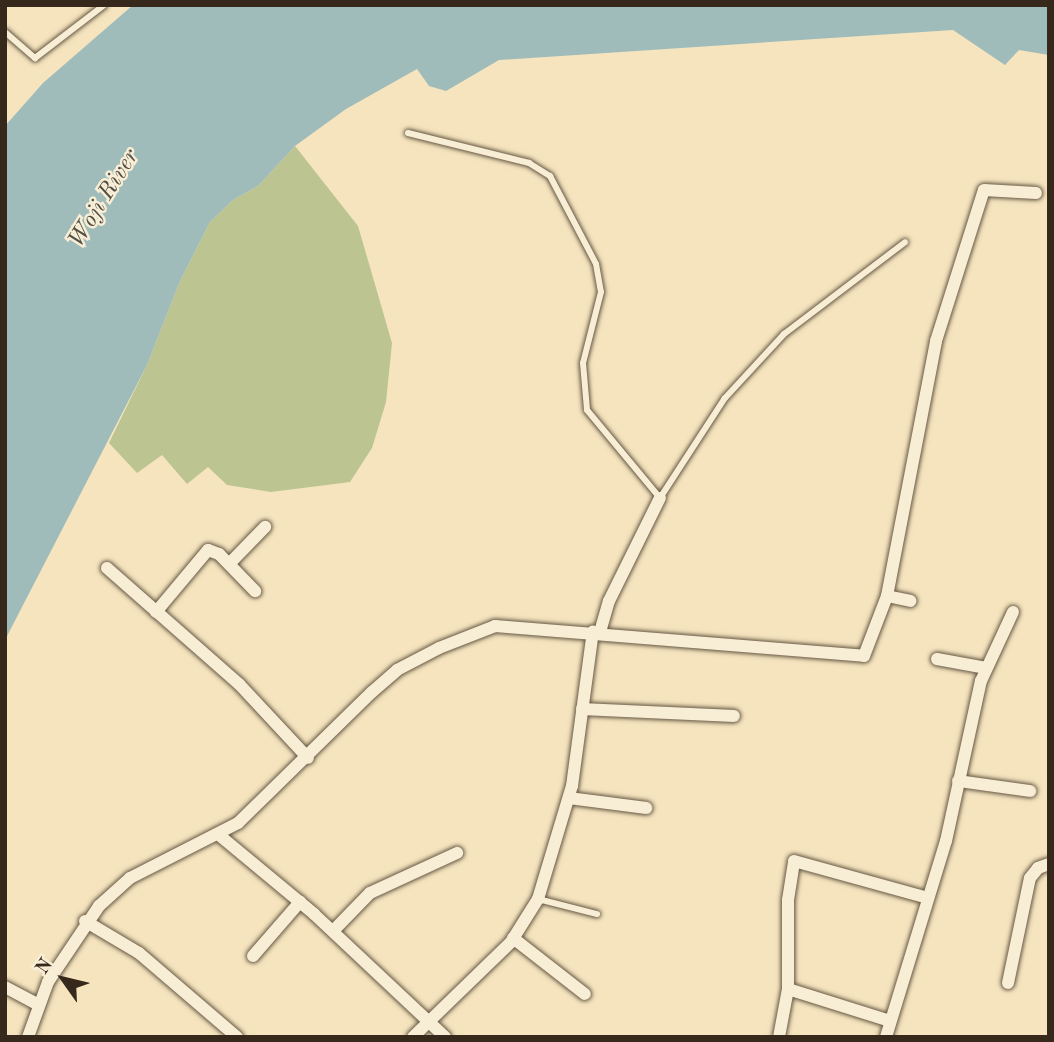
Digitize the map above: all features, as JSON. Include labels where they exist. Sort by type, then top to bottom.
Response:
[{"type":"street","points":[[27,1037],[37,1004],[85,921],[130,878],[219,835],[308,758],[397,670],[439,648],[495,626],[596,632],[864,656],[870,648],[887,596],[936,341],[984,190],[1036,193]]},
{"type":"street","points":[[413,1037],[426,1020],[513,938],[538,899],[569,798],[596,632],[660,498]]},
{"type":"street","points":[[229,564],[265,527]]},
{"type":"street","points":[[156,612],[208,550],[229,564],[255,592]]},
{"type":"street","points":[[107,568],[239,684],[308,758]]},
{"type":"street","points":[[887,596],[910,601]]},
{"type":"street","points":[[886,1037],[928,898],[986,668],[1013,612]]},
{"type":"street","points":[[937,659],[986,668]]},
{"type":"street","points":[[582,709],[734,716]]},
{"type":"street","points":[[958,781],[1030,791]]},
{"type":"street","points":[[569,798],[646,808]]},
{"type":"street","points":[[219,835],[333,931],[445,1037]]},
{"type":"street","points":[[333,931],[370,894],[457,853]]},
{"type":"street","points":[[779,1037],[788,989],[788,900],[794,861],[928,898]]},
{"type":"street","points":[[1008,983],[1030,878],[1038,868],[1049,864]]},
{"type":"street","points":[[253,956],[300,902]]},
{"type":"street","points":[[85,921],[139,953],[237,1037]]},
{"type":"street","points":[[513,938],[585,994]]},
{"type":"street","points":[[5,987],[37,1004]]},
{"type":"street","points":[[788,989],[890,1021]]},
{"type":"lane","points":[[5,32],[35,58],[104,5]]},
{"type":"lane","points":[[408,133],[529,163],[550,176],[596,264],[601,292],[583,363],[587,410],[660,498],[725,398],[784,334],[905,242]]},
{"type":"lane","points":[[538,899],[597,914]]},
{"type":"green space","points":[[295,146],[358,226],[392,343],[386,402],[372,448],[350,482],[271,492],[227,485],[208,467],[187,484],[162,455],[137,473],[109,443],[147,365],[180,281],[210,222],[233,200],[258,186]]},
{"type":"water","name":"Woji River","points":[[133,5],[1049,5],[1049,55],[1019,50],[1005,65],[953,30],[499,60],[446,91],[429,86],[417,69],[346,109],[295,146],[258,186],[233,200],[210,222],[180,281],[147,365],[5,640],[5,126],[43,83]]}]
